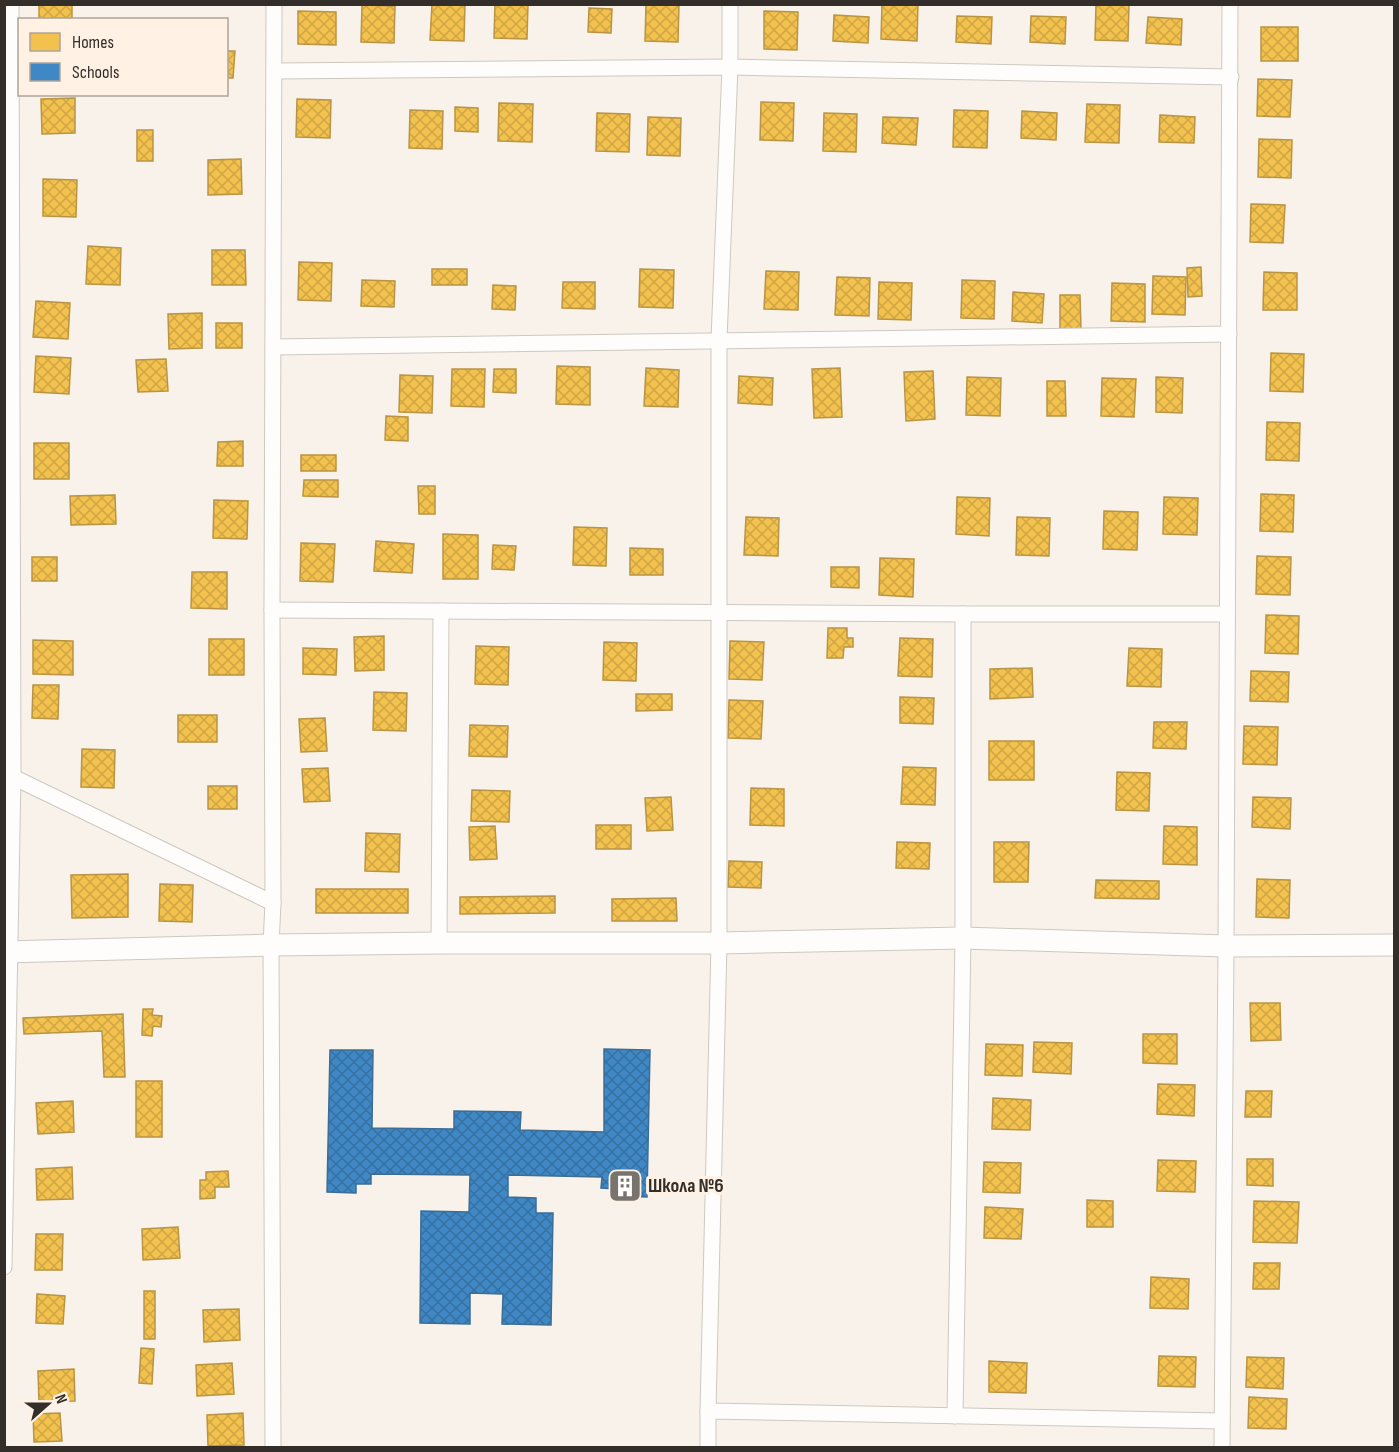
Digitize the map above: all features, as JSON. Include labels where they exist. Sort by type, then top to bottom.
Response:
[{"type":"street","points":[[4,1267],[9,776],[11,4]]},
{"type":"street","points":[[273,1448],[271,945],[273,903],[274,4]]},
{"type":"street","points":[[708,1448],[719,943],[719,340],[730,67],[730,4]]},
{"type":"street","points":[[1222,1448],[1230,4]]},
{"type":"street","points":[[274,71],[730,67],[1230,77]]},
{"type":"street","points":[[273,347],[1229,334]]},
{"type":"street","points":[[272,610],[1227,614]]},
{"type":"street","points":[[439,943],[441,611]]},
{"type":"street","points":[[955,1416],[963,938],[963,614]]},
{"type":"street","points":[[9,776],[273,903]]},
{"type":"street","points":[[7,951],[271,945],[719,943],[963,938],[1226,946],[1395,945]]},
{"type":"street","points":[[708,1411],[1222,1421]]},
{"type":"building: Homes","points":[[39,4],[72,4],[72,18],[39,18]]},
{"type":"building: Homes","points":[[432,4],[465,4],[464,41],[430,40]]},
{"type":"building: Homes","points":[[495,4],[528,4],[527,39],[494,38]]},
{"type":"building: Homes","points":[[646,4],[679,4],[678,42],[645,41]]},
{"type":"building: Homes","points":[[882,4],[918,4],[917,41],[881,39]]},
{"type":"building: Homes","points":[[1096,4],[1129,4],[1128,41],[1095,40]]},
{"type":"building: Homes","points":[[362,5],[395,6],[394,43],[361,42]]},
{"type":"building: Homes","points":[[589,8],[612,9],[611,33],[588,32]]},
{"type":"building: Homes","points":[[298,11],[336,12],[336,45],[298,44]]},
{"type":"building: Homes","points":[[764,11],[798,12],[797,50],[764,49]]},
{"type":"building: Homes","points":[[834,15],[869,17],[868,43],[833,41]]},
{"type":"building: Homes","points":[[957,16],[992,17],[991,44],[956,42]]},
{"type":"building: Homes","points":[[1031,16],[1066,17],[1065,44],[1030,42]]},
{"type":"building: Homes","points":[[1148,17],[1182,19],[1181,45],[1146,43]]},
{"type":"building: Homes","points":[[1261,27],[1298,27],[1298,61],[1261,61]]},
{"type":"building: Homes","points":[[228,51],[235,51],[233,78],[228,78]]},
{"type":"building: Homes","points":[[1258,79],[1292,80],[1290,117],[1257,116]]},
{"type":"building: Homes","points":[[75,98],[75,133],[42,134],[41,99]]},
{"type":"building: Homes","points":[[297,99],[331,100],[330,138],[296,137]]},
{"type":"building: Homes","points":[[761,102],[794,103],[793,141],[760,140]]},
{"type":"building: Homes","points":[[499,103],[533,104],[532,142],[498,141]]},
{"type":"building: Homes","points":[[1087,104],[1120,105],[1119,143],[1085,142]]},
{"type":"building: Homes","points":[[455,107],[478,108],[478,132],[455,131]]},
{"type":"building: Homes","points":[[410,110],[443,111],[442,149],[409,148]]},
{"type":"building: Homes","points":[[954,110],[988,111],[987,148],[953,147]]},
{"type":"building: Homes","points":[[1022,111],[1057,113],[1056,140],[1021,138]]},
{"type":"building: Homes","points":[[597,113],[630,114],[629,152],[596,151]]},
{"type":"building: Homes","points":[[824,113],[857,114],[856,152],[823,151]]},
{"type":"building: Homes","points":[[1160,115],[1195,117],[1194,143],[1159,142]]},
{"type":"building: Homes","points":[[648,117],[681,118],[680,156],[647,155]]},
{"type":"building: Homes","points":[[883,117],[918,118],[916,145],[882,143]]},
{"type":"building: Homes","points":[[137,130],[153,130],[153,161],[137,161]]},
{"type":"building: Homes","points":[[1259,139],[1292,140],[1291,178],[1258,177]]},
{"type":"building: Homes","points":[[241,159],[242,194],[208,195],[208,160]]},
{"type":"building: Homes","points":[[43,179],[77,180],[76,217],[43,216]]},
{"type":"building: Homes","points":[[1251,204],[1285,205],[1283,243],[1250,242]]},
{"type":"building: Homes","points":[[88,246],[121,248],[120,285],[86,284]]},
{"type":"building: Homes","points":[[212,250],[245,250],[246,285],[212,285]]},
{"type":"building: Homes","points":[[299,262],[332,263],[331,301],[298,300]]},
{"type":"building: Homes","points":[[1201,267],[1202,296],[1188,297],[1187,268]]},
{"type":"building: Homes","points":[[432,269],[467,269],[467,285],[432,285]]},
{"type":"building: Homes","points":[[640,269],[674,270],[673,308],[639,307]]},
{"type":"building: Homes","points":[[766,271],[799,272],[798,310],[764,309]]},
{"type":"building: Homes","points":[[1264,272],[1297,273],[1297,310],[1263,310]]},
{"type":"building: Homes","points":[[1153,276],[1186,277],[1185,315],[1152,314]]},
{"type":"building: Homes","points":[[837,277],[870,278],[869,316],[835,315]]},
{"type":"building: Homes","points":[[362,280],[395,281],[394,307],[361,306]]},
{"type":"building: Homes","points":[[962,280],[995,281],[994,319],[961,318]]},
{"type":"building: Homes","points":[[563,282],[595,282],[595,309],[562,308]]},
{"type":"building: Homes","points":[[879,282],[912,283],[911,320],[878,319]]},
{"type":"building: Homes","points":[[1112,283],[1145,284],[1145,322],[1111,321]]},
{"type":"building: Homes","points":[[493,285],[516,286],[515,310],[492,309]]},
{"type":"building: Homes","points":[[1013,292],[1044,294],[1042,323],[1012,321]]},
{"type":"building: Homes","points":[[1060,295],[1080,295],[1081,329],[1060,329]]},
{"type":"building: Homes","points":[[36,301],[70,303],[68,339],[33,337]]},
{"type":"building: Homes","points":[[202,313],[202,348],[169,349],[168,314]]},
{"type":"building: Homes","points":[[216,323],[242,323],[242,348],[216,348]]},
{"type":"building: Homes","points":[[1271,353],[1304,354],[1303,392],[1270,391]]},
{"type":"building: Homes","points":[[36,356],[71,358],[69,394],[34,392]]},
{"type":"building: Homes","points":[[166,359],[168,391],[138,392],[136,360]]},
{"type":"building: Homes","points":[[557,366],[590,367],[590,405],[556,404]]},
{"type":"building: Homes","points":[[646,368],[679,370],[678,407],[644,406]]},
{"type":"building: Homes","points":[[840,368],[842,417],[814,418],[812,369]]},
{"type":"building: Homes","points":[[452,369],[485,369],[484,407],[451,406]]},
{"type":"building: Homes","points":[[494,369],[516,369],[516,393],[493,392]]},
{"type":"building: Homes","points":[[933,371],[935,419],[906,421],[904,372]]},
{"type":"building: Homes","points":[[400,375],[433,376],[432,413],[399,412]]},
{"type":"building: Homes","points":[[739,376],[773,378],[772,405],[738,403]]},
{"type":"building: Homes","points":[[967,377],[1001,378],[1000,416],[966,415]]},
{"type":"building: Homes","points":[[1156,377],[1183,378],[1182,413],[1156,412]]},
{"type":"building: Homes","points":[[1102,378],[1136,379],[1134,417],[1101,416]]},
{"type":"building: Homes","points":[[1047,381],[1065,381],[1066,416],[1047,416]]},
{"type":"building: Homes","points":[[386,416],[408,417],[408,441],[385,440]]},
{"type":"building: Homes","points":[[1267,422],[1300,423],[1299,461],[1266,460]]},
{"type":"building: Homes","points":[[243,441],[243,466],[217,466],[218,442]]},
{"type":"building: Homes","points":[[34,443],[69,443],[69,479],[34,479]]},
{"type":"building: Homes","points":[[301,455],[336,455],[336,471],[301,471]]},
{"type":"building: Homes","points":[[304,480],[338,480],[338,497],[303,496]]},
{"type":"building: Homes","points":[[418,486],[435,486],[435,514],[419,514]]},
{"type":"building: Homes","points":[[1261,494],[1294,495],[1293,532],[1260,531]]},
{"type":"building: Homes","points":[[115,495],[116,524],[71,525],[70,496]]},
{"type":"building: Homes","points":[[957,497],[990,498],[989,536],[956,534]]},
{"type":"building: Homes","points":[[1164,497],[1198,498],[1197,535],[1163,534]]},
{"type":"building: Homes","points":[[214,500],[248,501],[247,539],[213,538]]},
{"type":"building: Homes","points":[[1104,511],[1138,512],[1137,550],[1103,549]]},
{"type":"building: Homes","points":[[746,517],[779,518],[778,556],[744,555]]},
{"type":"building: Homes","points":[[1017,517],[1050,518],[1049,556],[1016,555]]},
{"type":"building: Homes","points":[[574,527],[607,528],[606,566],[573,565]]},
{"type":"building: Homes","points":[[443,534],[478,535],[478,579],[443,579]]},
{"type":"building: Homes","points":[[376,541],[414,544],[412,573],[374,571]]},
{"type":"building: Homes","points":[[301,543],[335,544],[333,582],[300,581]]},
{"type":"building: Homes","points":[[493,545],[516,546],[514,570],[492,569]]},
{"type":"building: Homes","points":[[630,548],[663,549],[663,575],[630,575]]},
{"type":"building: Homes","points":[[1257,556],[1291,557],[1290,595],[1256,594]]},
{"type":"building: Homes","points":[[32,557],[57,557],[57,581],[32,581]]},
{"type":"building: Homes","points":[[880,558],[914,559],[913,597],[879,595]]},
{"type":"building: Homes","points":[[831,567],[859,567],[859,588],[831,587]]},
{"type":"building: Homes","points":[[192,572],[227,572],[227,609],[191,608]]},
{"type":"building: Homes","points":[[1266,615],[1299,616],[1298,654],[1265,653]]},
{"type":"building: Homes","points":[[828,628],[847,628],[847,638],[853,638],[853,647],[844,647],[843,658],[827,658]]},
{"type":"building: Homes","points":[[384,636],[384,670],[355,671],[354,637]]},
{"type":"building: Homes","points":[[900,638],[933,639],[932,677],[898,676]]},
{"type":"building: Homes","points":[[209,639],[244,639],[244,675],[209,675]]},
{"type":"building: Homes","points":[[33,640],[73,641],[73,675],[33,674]]},
{"type":"building: Homes","points":[[730,641],[764,642],[762,680],[729,679]]},
{"type":"building: Homes","points":[[604,642],[637,643],[636,681],[603,680]]},
{"type":"building: Homes","points":[[476,646],[509,647],[508,685],[475,684]]},
{"type":"building: Homes","points":[[303,648],[337,649],[336,675],[303,674]]},
{"type":"building: Homes","points":[[1129,648],[1162,649],[1161,687],[1127,686]]},
{"type":"building: Homes","points":[[1032,668],[1033,697],[990,699],[990,669]]},
{"type":"building: Homes","points":[[1251,671],[1289,672],[1288,702],[1250,701]]},
{"type":"building: Homes","points":[[33,685],[59,685],[58,719],[32,718]]},
{"type":"building: Homes","points":[[374,692],[407,693],[406,731],[373,730]]},
{"type":"building: Homes","points":[[636,694],[672,694],[672,710],[636,711]]},
{"type":"building: Homes","points":[[900,697],[934,698],[933,724],[900,723]]},
{"type":"building: Homes","points":[[729,700],[763,701],[761,739],[728,738]]},
{"type":"building: Homes","points":[[178,715],[217,715],[217,742],[178,742]]},
{"type":"building: Homes","points":[[325,718],[327,751],[301,752],[299,719]]},
{"type":"building: Homes","points":[[1154,722],[1187,722],[1186,749],[1153,748]]},
{"type":"building: Homes","points":[[470,725],[508,726],[507,757],[469,756]]},
{"type":"building: Homes","points":[[1244,726],[1278,727],[1277,765],[1243,764]]},
{"type":"building: Homes","points":[[989,741],[1034,741],[1034,780],[989,780]]},
{"type":"building: Homes","points":[[82,749],[115,750],[114,788],[81,787]]},
{"type":"building: Homes","points":[[903,767],[936,768],[935,805],[901,804]]},
{"type":"building: Homes","points":[[328,768],[330,801],[304,802],[302,769]]},
{"type":"building: Homes","points":[[1117,772],[1150,773],[1149,811],[1116,810]]},
{"type":"building: Homes","points":[[208,786],[237,786],[237,809],[208,809]]},
{"type":"building: Homes","points":[[751,788],[784,789],[784,826],[750,825]]},
{"type":"building: Homes","points":[[472,790],[510,791],[509,822],[471,821]]},
{"type":"building: Homes","points":[[671,797],[673,830],[647,831],[645,798]]},
{"type":"building: Homes","points":[[1253,797],[1291,798],[1290,829],[1252,827]]},
{"type":"building: Homes","points":[[596,825],[631,825],[631,849],[596,849]]},
{"type":"building: Homes","points":[[495,826],[497,859],[470,860],[469,827]]},
{"type":"building: Homes","points":[[1164,826],[1197,827],[1197,865],[1163,864]]},
{"type":"building: Homes","points":[[366,833],[400,834],[399,872],[365,871]]},
{"type":"building: Homes","points":[[897,842],[930,843],[929,869],[896,868]]},
{"type":"building: Homes","points":[[994,842],[1029,842],[1028,882],[994,882]]},
{"type":"building: Homes","points":[[729,861],[762,862],[761,888],[728,887]]},
{"type":"building: Homes","points":[[128,874],[128,917],[72,918],[71,875]]},
{"type":"building: Homes","points":[[1257,879],[1290,880],[1289,918],[1256,917]]},
{"type":"building: Homes","points":[[1096,880],[1159,881],[1159,899],[1095,898]]},
{"type":"building: Homes","points":[[160,884],[193,885],[192,922],[159,921]]},
{"type":"building: Homes","points":[[316,889],[408,889],[408,913],[316,913]]},
{"type":"building: Homes","points":[[555,896],[555,913],[460,914],[460,897]]},
{"type":"building: Homes","points":[[676,898],[677,921],[612,921],[612,899]]},
{"type":"building: Homes","points":[[1250,1003],[1280,1003],[1281,1040],[1251,1041]]},
{"type":"building: Homes","points":[[143,1009],[153,1009],[152,1015],[162,1016],[161,1027],[153,1026],[152,1036],[142,1035]]},
{"type":"building: Homes","points":[[123,1014],[125,1077],[104,1077],[102,1031],[24,1034],[23,1018]]},
{"type":"building: Homes","points":[[1143,1034],[1177,1034],[1177,1064],[1143,1063]]},
{"type":"building: Homes","points":[[1034,1042],[1072,1043],[1071,1074],[1033,1072]]},
{"type":"building: Homes","points":[[986,1044],[1023,1045],[1022,1076],[985,1075]]},
{"type":"building: Homes","points":[[136,1081],[162,1081],[162,1137],[136,1137]]},
{"type":"building: Homes","points":[[1158,1084],[1195,1085],[1194,1116],[1157,1114]]},
{"type":"building: Homes","points":[[1246,1091],[1272,1091],[1271,1117],[1245,1117]]},
{"type":"building: Homes","points":[[993,1098],[1031,1100],[1030,1130],[992,1129]]},
{"type":"building: Homes","points":[[73,1101],[74,1132],[38,1134],[36,1103]]},
{"type":"building: Homes","points":[[1247,1159],[1273,1159],[1273,1186],[1247,1185]]},
{"type":"building: Homes","points":[[1158,1160],[1196,1161],[1195,1192],[1157,1191]]},
{"type":"building: Homes","points":[[984,1162],[1021,1163],[1020,1193],[983,1192]]},
{"type":"building: Homes","points":[[72,1167],[73,1199],[37,1200],[36,1169]]},
{"type":"building: Homes","points":[[228,1171],[229,1187],[215,1187],[215,1198],[200,1199],[200,1180],[206,1180],[206,1172]]},
{"type":"building: Homes","points":[[1087,1200],[1113,1201],[1113,1227],[1087,1227]]},
{"type":"building: Homes","points":[[1254,1201],[1299,1202],[1297,1243],[1253,1242]]},
{"type":"building: Homes","points":[[985,1207],[1023,1209],[1021,1239],[984,1238]]},
{"type":"building: Homes","points":[[178,1227],[180,1258],[143,1260],[142,1229]]},
{"type":"building: Homes","points":[[36,1234],[63,1234],[62,1270],[35,1270]]},
{"type":"building: Homes","points":[[1254,1263],[1280,1263],[1279,1289],[1253,1289]]},
{"type":"building: Homes","points":[[1151,1277],[1189,1279],[1188,1309],[1150,1308]]},
{"type":"building: Homes","points":[[144,1291],[155,1291],[155,1339],[144,1339]]},
{"type":"building: Homes","points":[[37,1294],[65,1296],[63,1324],[36,1323]]},
{"type":"building: Homes","points":[[239,1309],[240,1340],[204,1342],[203,1310]]},
{"type":"building: Homes","points":[[141,1348],[154,1349],[152,1384],[139,1383]]},
{"type":"building: Homes","points":[[1159,1356],[1196,1357],[1195,1387],[1158,1386]]},
{"type":"building: Homes","points":[[1247,1357],[1284,1358],[1283,1389],[1246,1387]]},
{"type":"building: Homes","points":[[989,1361],[1027,1363],[1026,1393],[989,1392]]},
{"type":"building: Homes","points":[[232,1363],[234,1394],[197,1396],[196,1365]]},
{"type":"building: Homes","points":[[74,1369],[75,1401],[39,1402],[38,1371]]},
{"type":"building: Homes","points":[[1249,1397],[1287,1399],[1286,1429],[1248,1428]]},
{"type":"building: Homes","points":[[60,1413],[62,1441],[34,1442],[33,1414]]},
{"type":"building: Homes","points":[[243,1413],[244,1445],[208,1446],[207,1415]]},
{"type":"building: Schools","name":"Школа №6","points":[[604,1049],[650,1050],[647,1197],[618,1196],[618,1189],[601,1188],[602,1177],[508,1175],[508,1197],[536,1198],[536,1213],[553,1213],[551,1325],[502,1324],[503,1294],[470,1293],[470,1324],[420,1323],[421,1211],[469,1212],[470,1175],[371,1174],[371,1184],[356,1184],[356,1193],[327,1192],[330,1050],[373,1050],[372,1128],[454,1129],[454,1111],[521,1112],[520,1130],[604,1132]]},
{"type":"place","name":"Школа №6","points":[[625,1186]]}]
